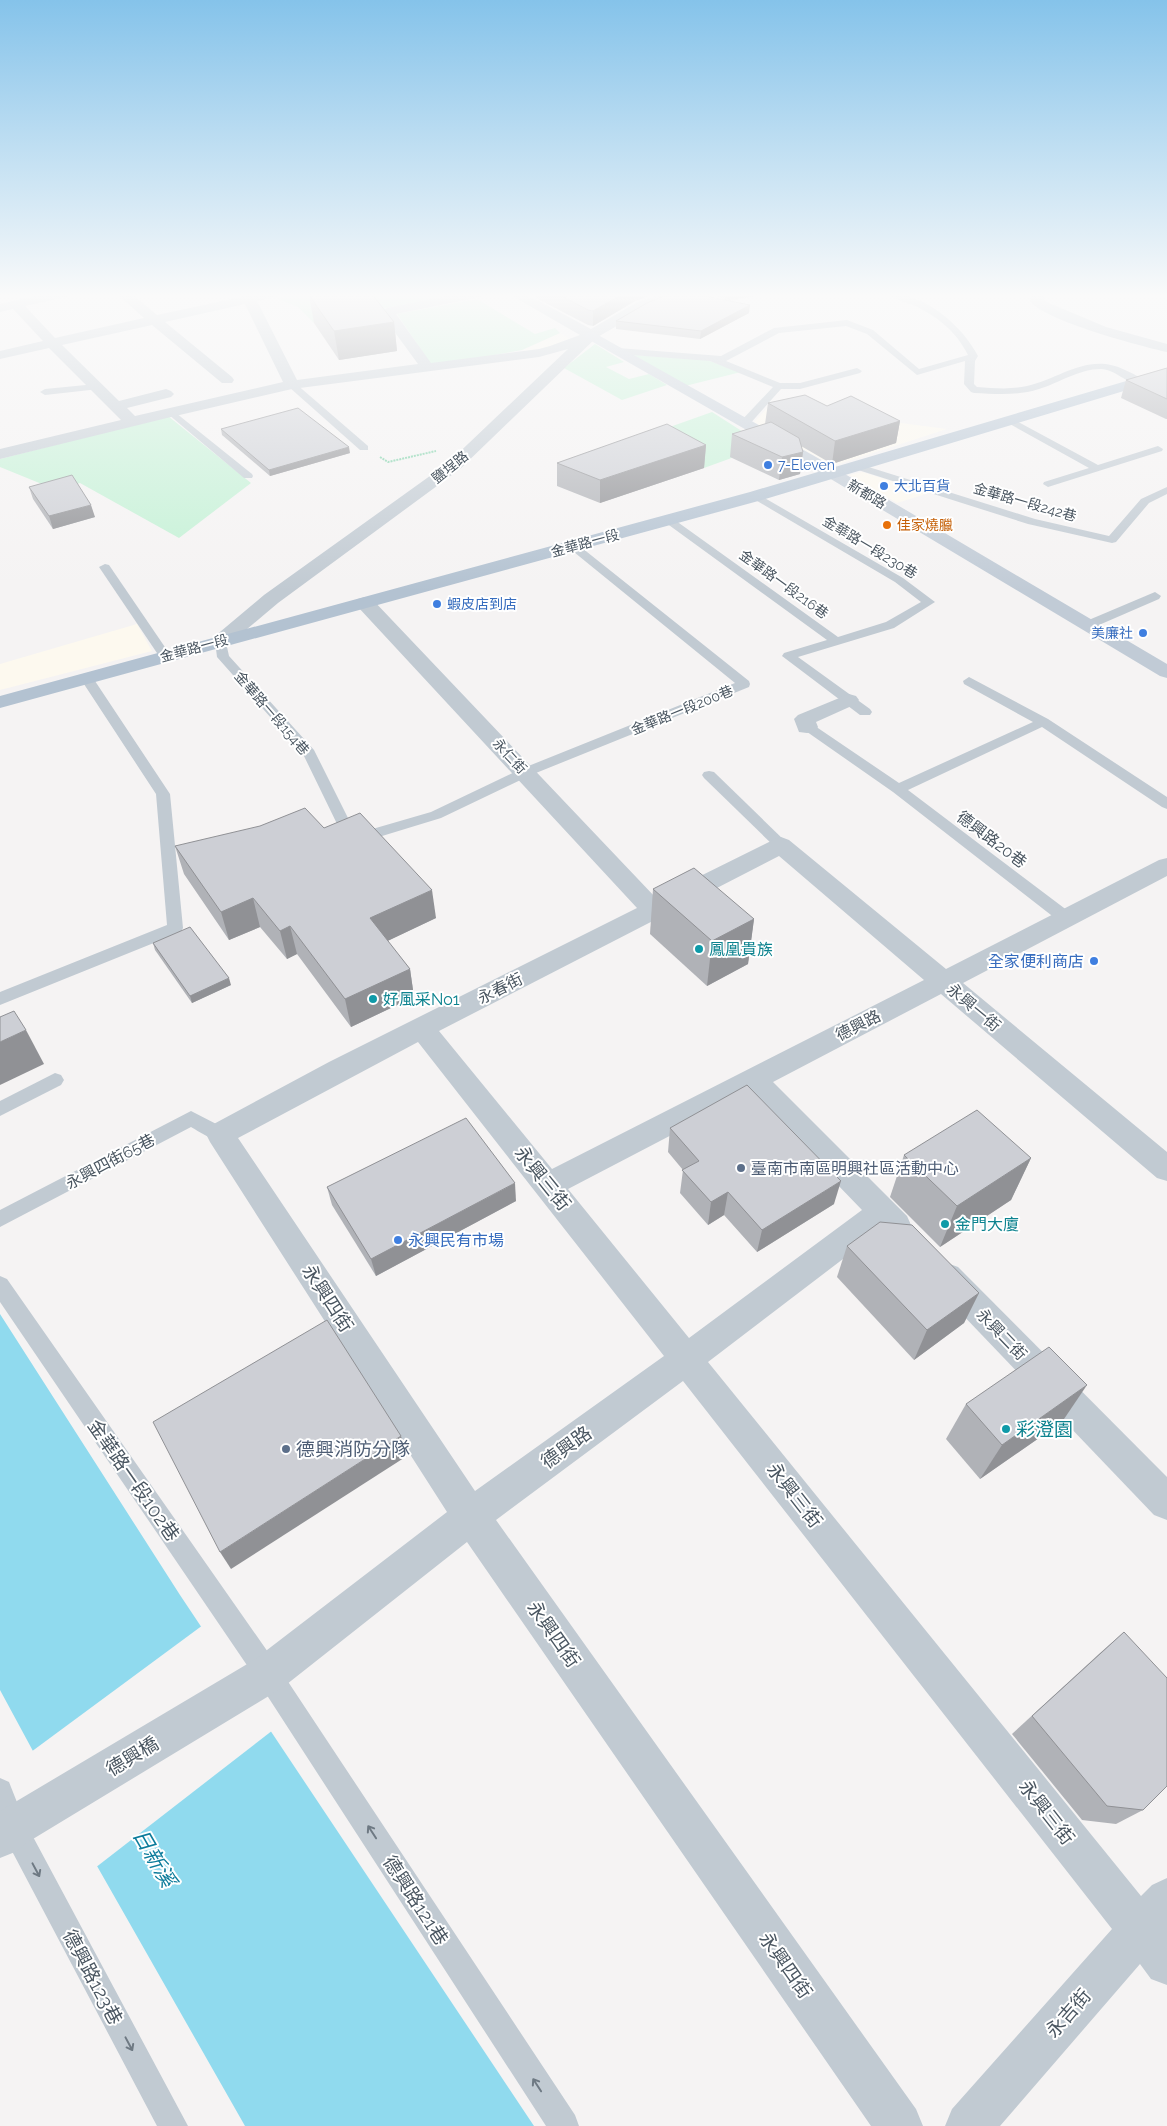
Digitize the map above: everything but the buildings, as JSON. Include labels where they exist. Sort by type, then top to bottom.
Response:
[{"type":"main road","name":"金華路一段","points":[[0,702],[756,496],[1105,392]]},
{"type":"street","points":[[102,392],[132,422]]},
{"type":"street","points":[[117,406],[174,392]]},
{"type":"street","points":[[0,454],[260,392]]},
{"type":"street","name":"鹽埕路","points":[[221,641],[271,599],[454,466],[531,392]]},
{"type":"street","name":"新都路","points":[[689,392],[833,474],[1167,672]]},
{"type":"street","name":"永仁街","points":[[365,603],[526,772],[653,910]]},
{"type":"street","points":[[807,727],[805,719],[857,706]]},
{"type":"street","name":"永春街","points":[[220,1134],[422,1028],[781,845]]},
{"type":"street","name":"永興一街","points":[[781,845],[1167,1169]]},
{"type":"street","name":"德興路","points":[[549,1185],[1066,918],[1164,871]]},
{"type":"street","name":"永興三街","points":[[422,1028],[687,1359],[1158,1931]]},
{"type":"street","name":"永興二街","points":[[753,1080],[1167,1502]]},
{"type":"street","name":"永興四街","points":[[220,1134],[471,1516],[898,2126]]},
{"type":"street","name":"德興路","points":[[260,1679],[471,1516],[687,1359],[883,1212]]},
{"type":"street","name":"德興橋","points":[[4,1818],[260,1679]]},
{"type":"street","name":"永吉街","points":[[969,2126],[1158,1931]]},
{"type":"lane","points":[[300,392],[364,448]]},
{"type":"lane","points":[[744,424],[775,392]]},
{"type":"lane","points":[[171,412],[248,476]]},
{"type":"lane","points":[[1011,420],[1097,468]]},
{"type":"lane","points":[[1048,484],[1158,449]]},
{"type":"lane","name":"金華路一段242巷","points":[[859,466],[1032,522],[1112,540],[1145,500],[1167,490]]},
{"type":"lane","name":"金華路一段230巷","points":[[756,496],[899,580],[929,602],[890,625]]},
{"type":"lane","name":"金華路一段216巷","points":[[668,520],[835,640],[890,625]]},
{"type":"lane","name":"金華路一段200巷","points":[[526,772],[744,684],[573,546]]},
{"type":"lane","points":[[105,567],[165,656]]},
{"type":"lane","points":[[1088,625],[1155,596]]},
{"type":"lane","points":[[835,640],[788,656],[857,706]]},
{"type":"lane","name":"金華路一段154巷","points":[[221,641],[223,657],[309,753],[345,827],[370,835],[436,815],[526,772]]},
{"type":"lane","points":[[0,999],[176,928],[163,794],[86,678]]},
{"type":"lane","points":[[969,681],[1043,722],[1167,804]]},
{"type":"lane","points":[[898,789],[1043,722]]},
{"type":"lane","name":"德興路20巷","points":[[807,727],[898,789],[1066,918]]},
{"type":"lane","points":[[708,775],[781,845]]},
{"type":"lane","points":[[0,1109],[56,1080]]},
{"type":"lane","name":"永興四街65巷","points":[[0,1219],[191,1118],[220,1134]]},
{"type":"lane","name":"金華路一段102巷","points":[[0,1285],[260,1679]]},
{"type":"lane","name":"德興路121巷","points":[[260,1679],[564,2126]]},
{"type":"lane","name":"德興路123巷","points":[[4,1818],[173,2126]]},
{"type":"path","points":[[364,448],[388,462],[436,452]]},
{"type":"shaded area","points":[[774,401],[821,425],[893,422],[947,429],[833,466],[754,422]]},
{"type":"shaded area","name":"大北百貨","points":[[862,472],[929,493],[897,503],[849,475]]},
{"type":"shaded area","points":[[137,624],[152,651],[0,690],[0,664]]},
{"type":"green space","points":[[608,392],[645,392],[622,400]]},
{"type":"green space","points":[[712,412],[765,446],[704,468],[667,428]]},
{"type":"green space","points":[[168,416],[251,483],[179,538],[80,483],[59,491],[0,467],[0,459]]},
{"type":"water","name":"日新溪","points":[[0,1314],[180,1595],[534,2126],[245,2126],[60,1801],[0,1690]]},
{"type":"pier","points":[[203,1625],[273,1730],[95,1868],[31,1752]]},
{"type":"place","name":"7-Eleven","points":[[768,465]]},
{"type":"place","name":"大北百貨","points":[[884,486]]},
{"type":"place","name":"佳家燒臘","points":[[887,525]]},
{"type":"place","name":"蝦皮店到店","points":[[437,604]]},
{"type":"place","name":"美廉社","points":[[1143,633]]},
{"type":"place","name":"鳳凰貴族","points":[[699,949]]},
{"type":"place","name":"全家便利商店","points":[[1094,961]]},
{"type":"place","name":"好風采No1","points":[[373,999]]},
{"type":"place","name":"臺南市南區明興社區活動中心","points":[[741,1168]]},
{"type":"place","name":"金門大廈","points":[[945,1224]]},
{"type":"place","name":"永興民有市場","points":[[398,1240]]},
{"type":"place","name":"彩澄園","points":[[1006,1429]]},
{"type":"place","name":"德興消防分隊","points":[[286,1449]]}]
